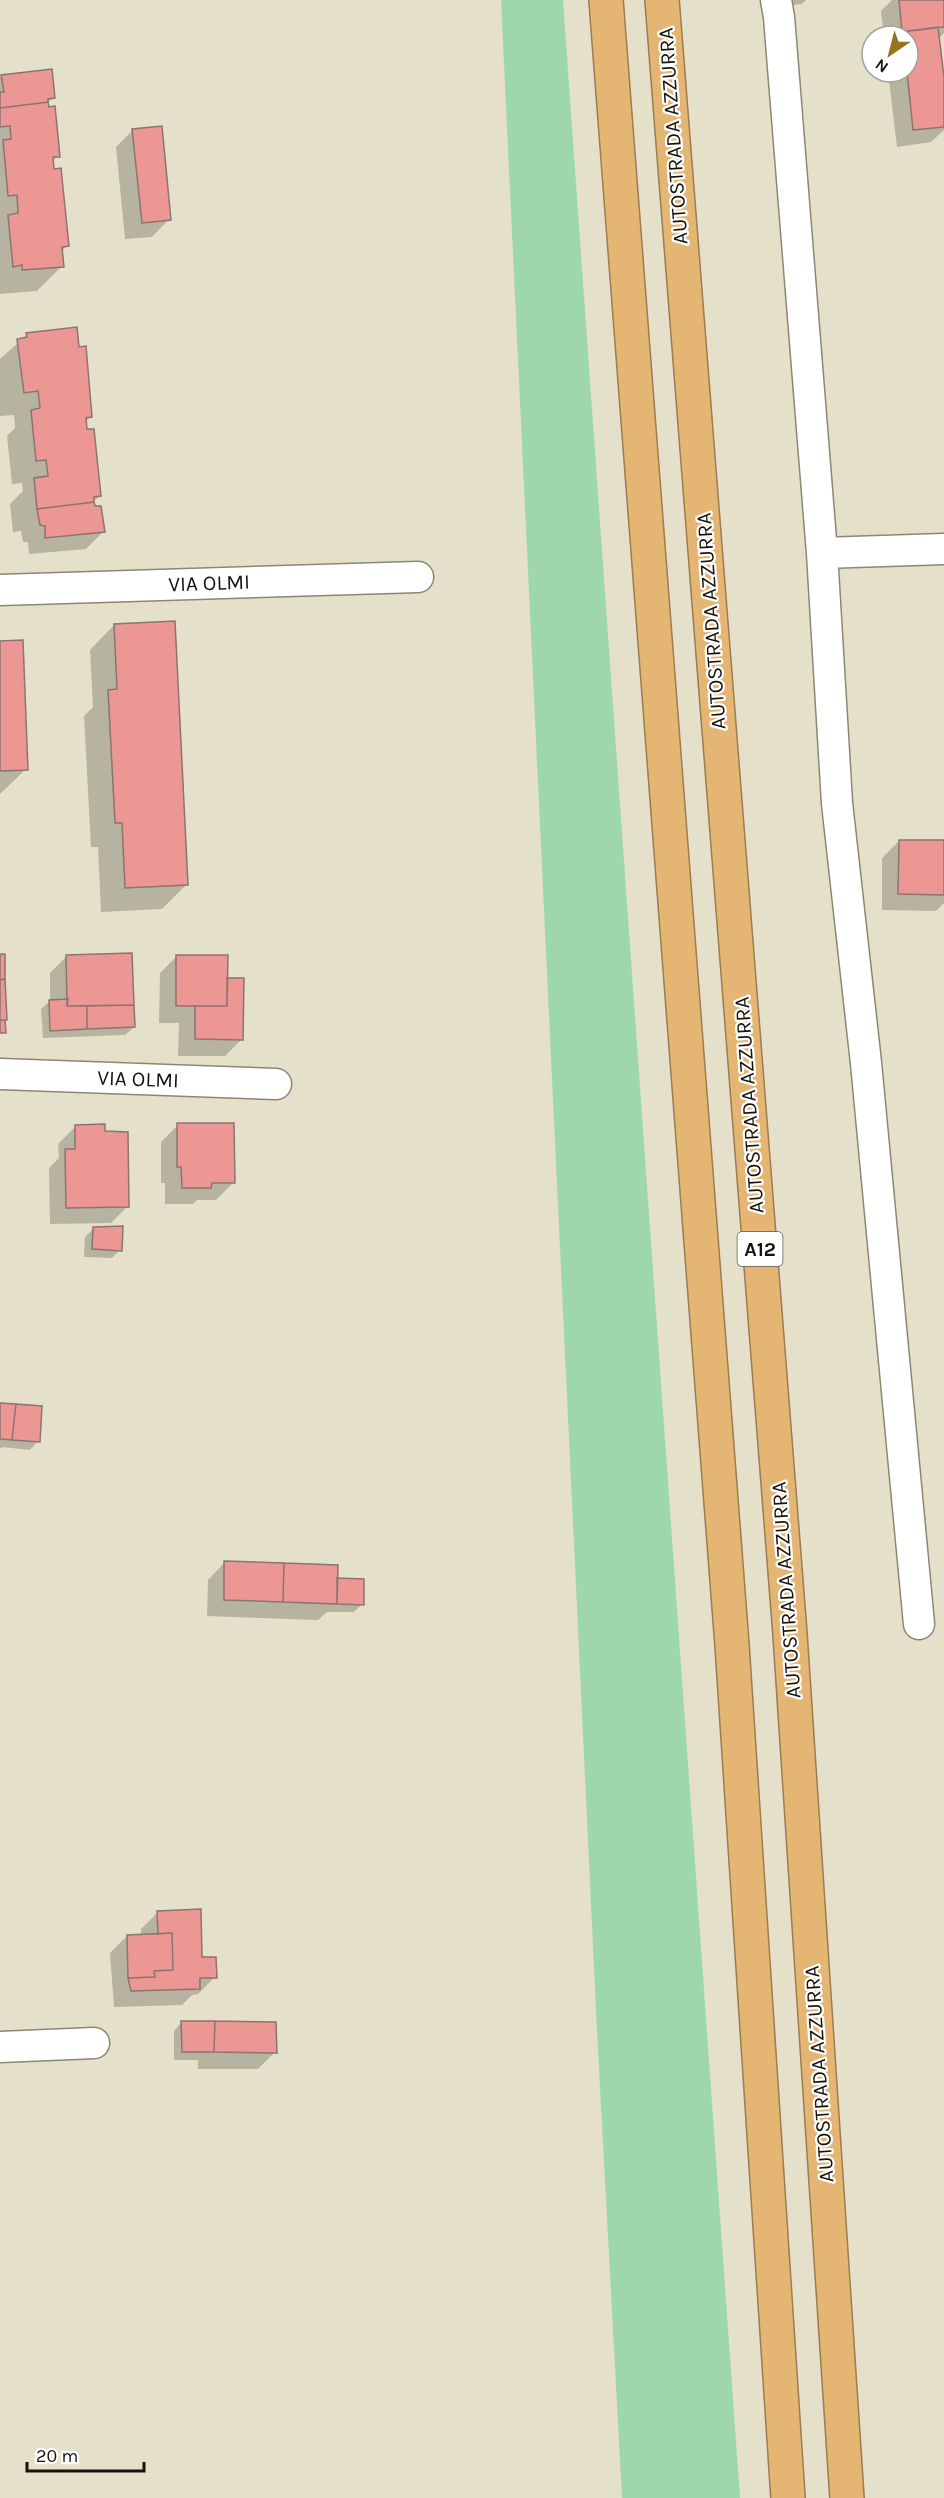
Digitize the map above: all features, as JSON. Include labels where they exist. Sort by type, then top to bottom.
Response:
[{"type":"highway","points":[[606,0],[732,1645],[789,2498]]},
{"type":"highway","name":"AUTOSTRADA AZZURRA","points":[[662,0],[790,1634],[847,2498]]},
{"type":"street","points":[[776,0],[822,553],[837,803],[866,1063],[919,1624]]},
{"type":"street","points":[[822,553],[944,549]]},
{"type":"street","name":"VIA OLMI","points":[[0,590],[418,577]]},
{"type":"street","name":"VIA OLMI","points":[[0,1074],[276,1084]]},
{"type":"street","points":[[0,2047],[94,2043]]},
{"type":"green space","points":[[501,0],[563,0],[740,2498],[622,2498],[597,2031]]},
{"type":"building","points":[[899,0],[944,0],[944,27],[920,30],[920,24],[901,24]]},
{"type":"building","points":[[938,27],[944,77],[944,127],[913,130],[908,84],[920,84],[920,30]]},
{"type":"building","points":[[52,69],[55,98],[48,99],[48,102],[0,108],[0,92],[4,92],[1,75]]},
{"type":"building","points":[[48,102],[49,107],[55,106],[60,157],[53,157],[54,169],[61,168],[69,246],[62,247],[64,267],[22,270],[22,265],[13,267],[8,215],[18,213],[17,195],[8,196],[3,140],[11,139],[10,126],[0,127],[0,108]]},
{"type":"building","points":[[162,126],[171,220],[142,223],[132,129]]},
{"type":"building","points":[[77,327],[79,347],[86,346],[92,417],[86,418],[87,429],[94,429],[101,496],[94,497],[94,502],[37,509],[34,478],[48,476],[46,460],[36,461],[31,410],[40,408],[38,391],[24,393],[17,339],[27,337],[26,333]]},
{"type":"building","points":[[94,502],[95,506],[101,506],[105,532],[45,538],[45,526],[40,525],[37,509]]},
{"type":"building","points":[[175,621],[188,885],[125,888],[122,823],[115,823],[108,690],[117,689],[114,624]]},
{"type":"building","points":[[23,640],[28,770],[0,771],[0,641]]},
{"type":"building","points":[[899,840],[944,840],[944,895],[898,894]]},
{"type":"building","points":[[132,953],[134,1005],[67,1006],[66,955]]},
{"type":"building","points":[[0,954],[5,954],[5,979],[0,980]]},
{"type":"building","points":[[176,955],[228,955],[227,1006],[176,1006]]},
{"type":"building","points":[[227,978],[244,978],[243,1040],[195,1039],[195,1006],[227,1006]]},
{"type":"building","points":[[5,979],[7,1020],[0,1020],[0,980]]},
{"type":"building","points":[[68,999],[67,1006],[87,1006],[87,1029],[50,1031],[49,1000]]},
{"type":"building","points":[[134,1005],[135,1027],[87,1029],[87,1006]]},
{"type":"building","points":[[0,1020],[5,1020],[6,1033],[0,1033]]},
{"type":"building","points":[[177,1123],[234,1123],[235,1183],[212,1183],[211,1188],[182,1188],[181,1167],[177,1167]]},
{"type":"building","points":[[105,1124],[105,1131],[128,1132],[129,1207],[66,1208],[65,1149],[75,1149],[75,1125]]},
{"type":"building","points":[[123,1226],[122,1251],[92,1249],[93,1227]]},
{"type":"building","points":[[0,1403],[16,1404],[12,1440],[0,1439]]},
{"type":"building","points":[[16,1404],[42,1406],[40,1442],[12,1440]]},
{"type":"building","points":[[224,1561],[284,1563],[283,1602],[224,1600]]},
{"type":"building","points":[[284,1563],[338,1565],[337,1604],[283,1602]]},
{"type":"building","points":[[337,1578],[364,1579],[364,1605],[337,1604]]},
{"type":"building","points":[[201,1909],[202,1957],[216,1957],[217,1978],[200,1978],[200,1989],[131,1991],[128,1978],[155,1977],[154,1971],[173,1970],[172,1933],[158,1934],[157,1911]]},
{"type":"building","points":[[172,1933],[173,1970],[154,1971],[155,1977],[128,1978],[127,1935]]},
{"type":"building","points":[[181,2021],[215,2021],[214,2052],[182,2052]]},
{"type":"building","points":[[215,2021],[276,2022],[277,2053],[214,2052]]}]
